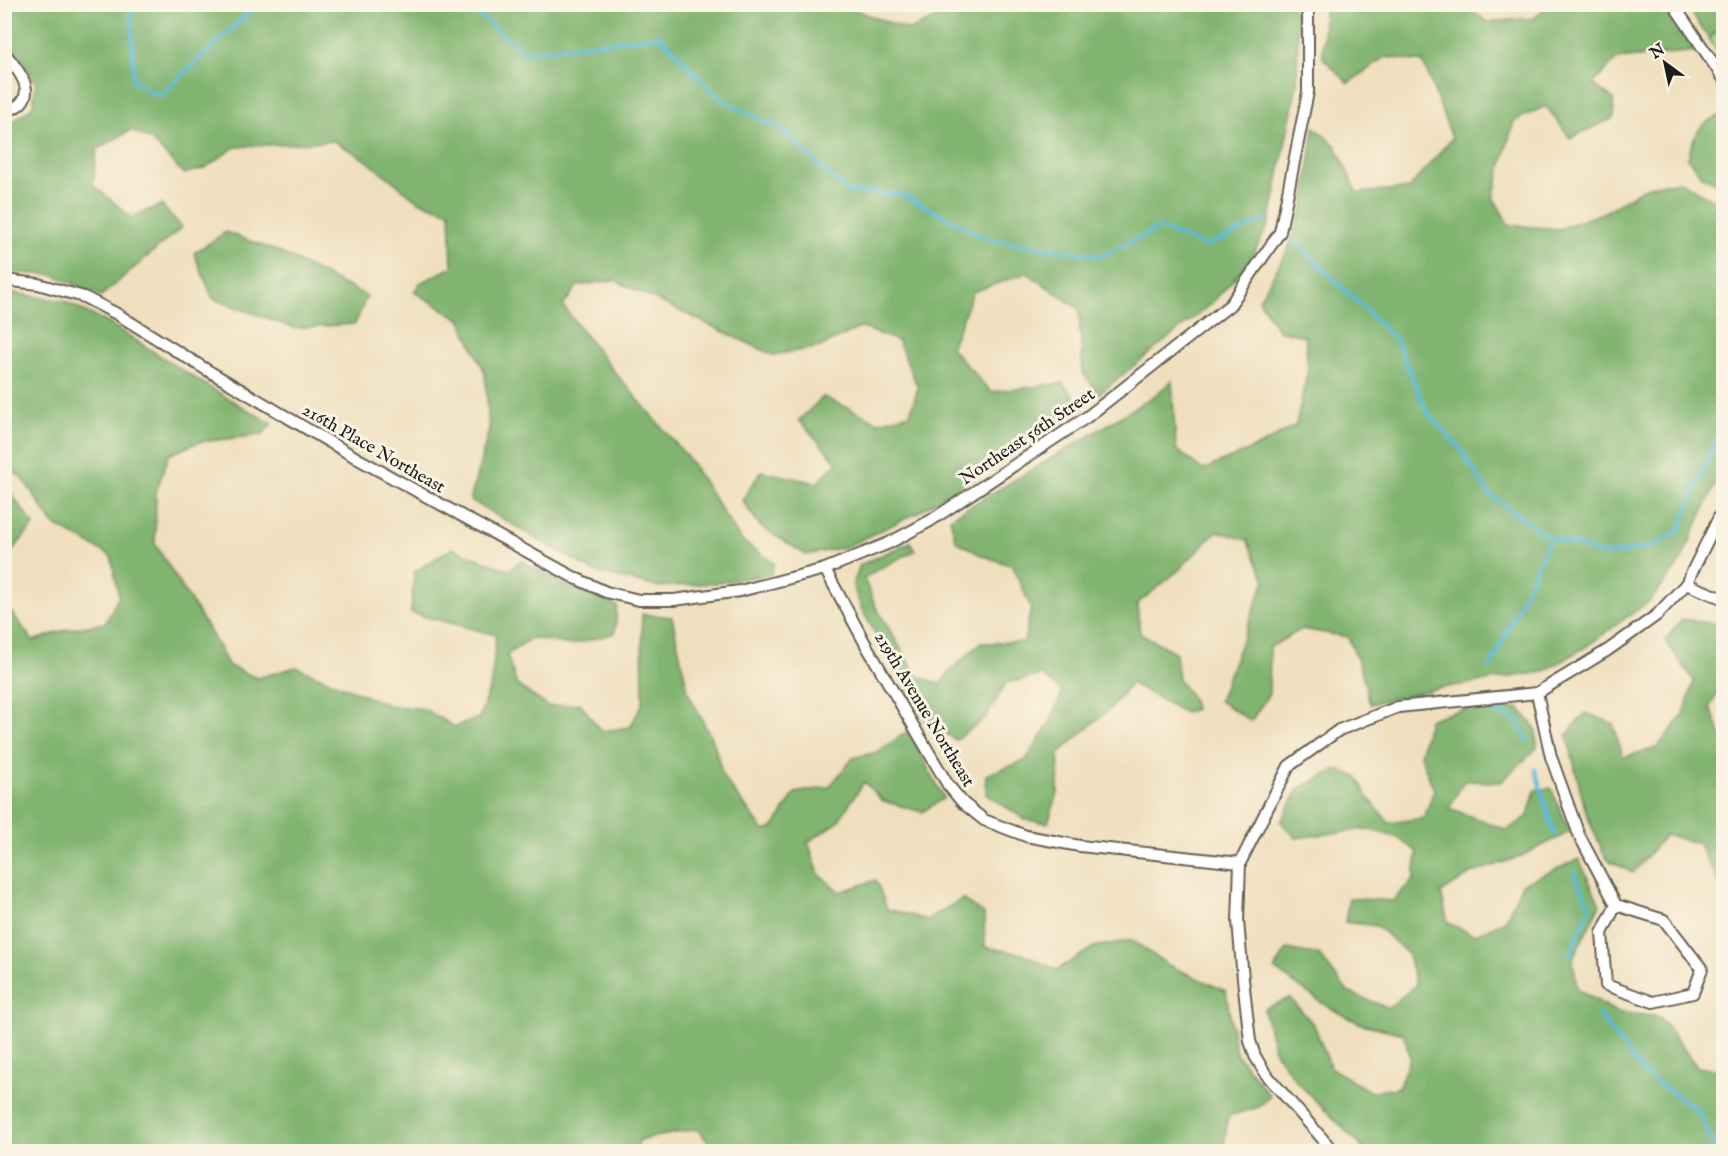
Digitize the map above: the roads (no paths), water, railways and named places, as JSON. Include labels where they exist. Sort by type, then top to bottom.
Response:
[{"type":"street","name":"Northeast 56th Street","points":[[740,591],[825,569],[889,543],[930,521],[1087,417],[1230,306],[1280,232],[1308,92],[1308,4]]},
{"type":"street","points":[[1673,4],[1724,79]]},
{"type":"street","points":[[4,52],[25,82],[26,95],[21,102],[4,113]]},
{"type":"street","name":"216th Place Northeast","points":[[4,280],[39,284],[84,297],[117,314],[207,370],[375,468],[575,578],[606,592],[639,600],[674,600],[740,591]]},
{"type":"street","points":[[1334,1152],[1265,1073],[1255,1056],[1250,1041],[1238,921],[1240,863],[1289,766],[1339,730],[1398,707],[1538,693],[1608,650],[1657,615],[1686,584],[1724,507]]},
{"type":"street","name":"219th Avenue Northeast","points":[[825,569],[948,785],[963,803],[984,820],[1026,836],[1080,846],[1240,863]]},
{"type":"street","points":[[1686,584],[1724,599]]},
{"type":"street","points":[[1538,693],[1551,757],[1579,835],[1616,905],[1664,920],[1702,969],[1693,993],[1653,1002],[1606,985],[1602,933],[1616,905]]},
{"type":"waterway","points":[[131,4],[134,82],[160,96],[258,4]]},
{"type":"waterway","points":[[466,4],[524,52],[660,36],[720,99],[784,131],[847,192],[901,194],[988,239],[1101,256],[1159,228],[1206,246],[1265,220]]},
{"type":"waterway","points":[[1296,242],[1396,340],[1428,414],[1460,448],[1489,494],[1550,538],[1607,555],[1651,547],[1679,531],[1724,420]]},
{"type":"waterway","points":[[1490,668],[1550,538]]},
{"type":"waterway","points":[[1494,712],[1516,719],[1528,741]]},
{"type":"waterway","points":[[1535,769],[1554,834]]},
{"type":"waterway","points":[[1570,955],[1590,908],[1574,872]]},
{"type":"waterway","points":[[1598,1014],[1643,1073],[1699,1111],[1716,1152]]}]
